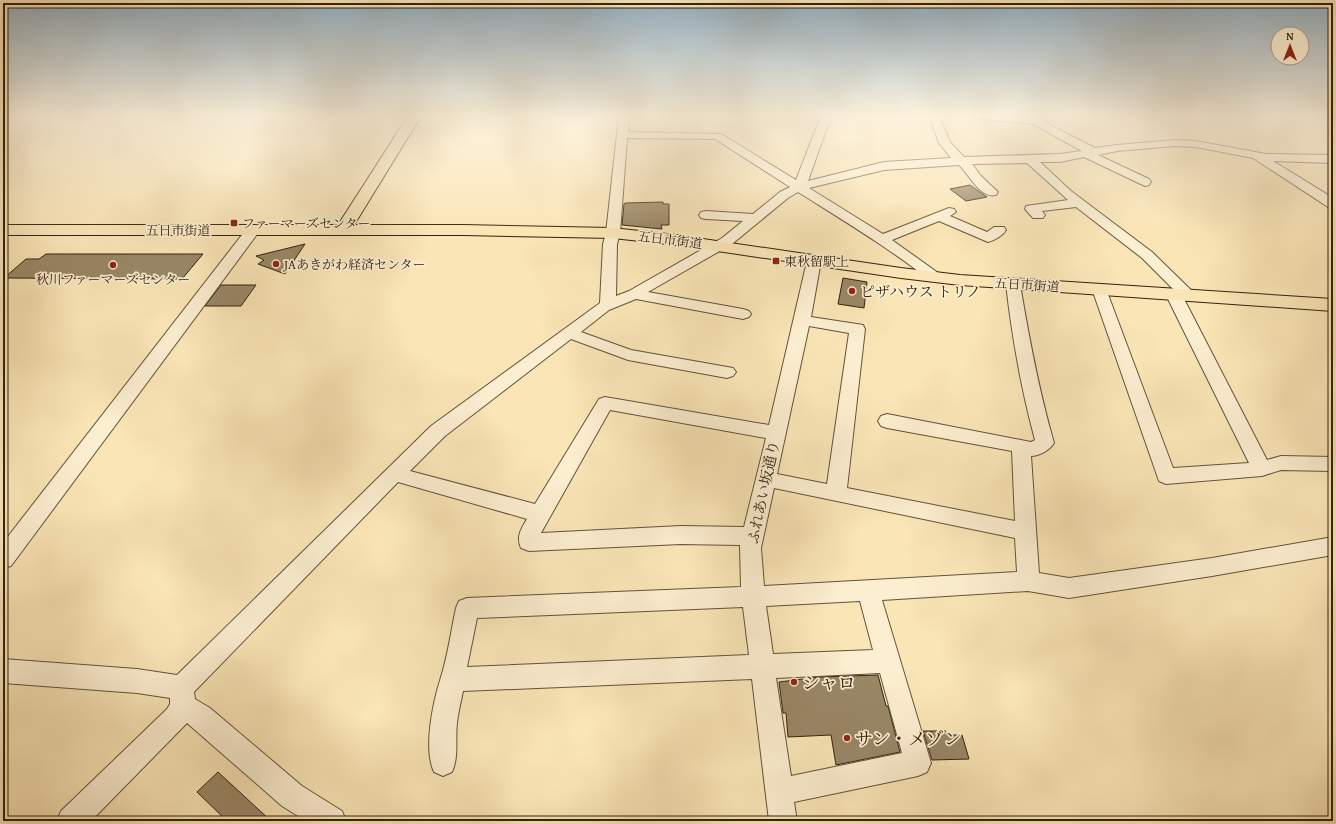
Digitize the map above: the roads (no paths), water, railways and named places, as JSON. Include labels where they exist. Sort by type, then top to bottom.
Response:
[{"type":"main road","points":[[343,230],[391,154]]},
{"type":"main road","name":"五日市街道","points":[[3,230],[533,230],[613,233],[716,246],[936,278],[1180,294],[1332,306]]},
{"type":"street","points":[[608,304],[610,244],[613,233],[620,154]]},
{"type":"street","points":[[746,154],[882,239],[909,257],[936,278]]},
{"type":"street","points":[[798,187],[812,154]]},
{"type":"street","points":[[956,154],[965,163],[977,180],[992,192]]},
{"type":"street","points":[[71,821],[176,718],[182,697],[357,511],[395,474],[444,427],[608,304],[634,294],[727,241],[784,195],[798,187],[884,166],[931,162],[1060,158],[1081,154]]},
{"type":"street","points":[[1093,154],[1145,182]]},
{"type":"street","points":[[1255,155],[1266,157],[1333,159]]},
{"type":"street","points":[[1255,155],[1333,204]]},
{"type":"street","points":[[1030,159],[1067,194],[1146,255],[1180,294],[1262,469]]},
{"type":"street","points":[[1038,215],[1031,209],[1078,203]]},
{"type":"street","points":[[882,239],[944,214],[988,238],[999,230]]},
{"type":"street","points":[[706,215],[756,218]]},
{"type":"street","points":[[3,560],[253,230]]},
{"type":"street","name":"ふれあい坂通り","points":[[783,821],[753,596],[750,548],[814,261]]},
{"type":"street","points":[[887,421],[1033,449],[1045,443],[1033,401],[1022,347],[1013,284]]},
{"type":"street","points":[[1099,289],[1166,476],[1262,469],[1280,463],[1333,464]]},
{"type":"street","points":[[634,294],[744,314]]},
{"type":"street","points":[[802,320],[857,329],[836,494]]},
{"type":"street","points":[[569,333],[628,355],[727,372]]},
{"type":"street","points":[[752,536],[681,535],[529,542],[530,533],[540,514],[605,402],[776,432]]},
{"type":"street","points":[[1021,446],[1028,581]]},
{"type":"street","points":[[395,474],[540,514]]},
{"type":"street","points":[[766,479],[1026,532]]},
{"type":"street","points":[[443,763],[442,751],[444,723],[467,608],[753,596],[1028,581],[1069,588],[1212,567],[1333,546]]},
{"type":"street","points":[[779,792],[918,763],[868,590]]},
{"type":"street","points":[[452,680],[888,661]]},
{"type":"street","points":[[3,671],[137,681],[182,697],[201,717],[292,796],[332,821]]},
{"type":"place","name":"ファーマーズセンター","points":[[234,223]]},
{"type":"place","name":"東秋留駅上","points":[[776,261]]},
{"type":"place","name":"JAあきがわ経済センター","points":[[276,264]]},
{"type":"place","name":"秋川ファーマーズセンター","points":[[113,265]]},
{"type":"place","name":"ピザハウス トリノ","points":[[852,291]]},
{"type":"place","name":"シャロ","points":[[794,682]]},
{"type":"place","name":"サン・メゾン","points":[[847,738]]}]
